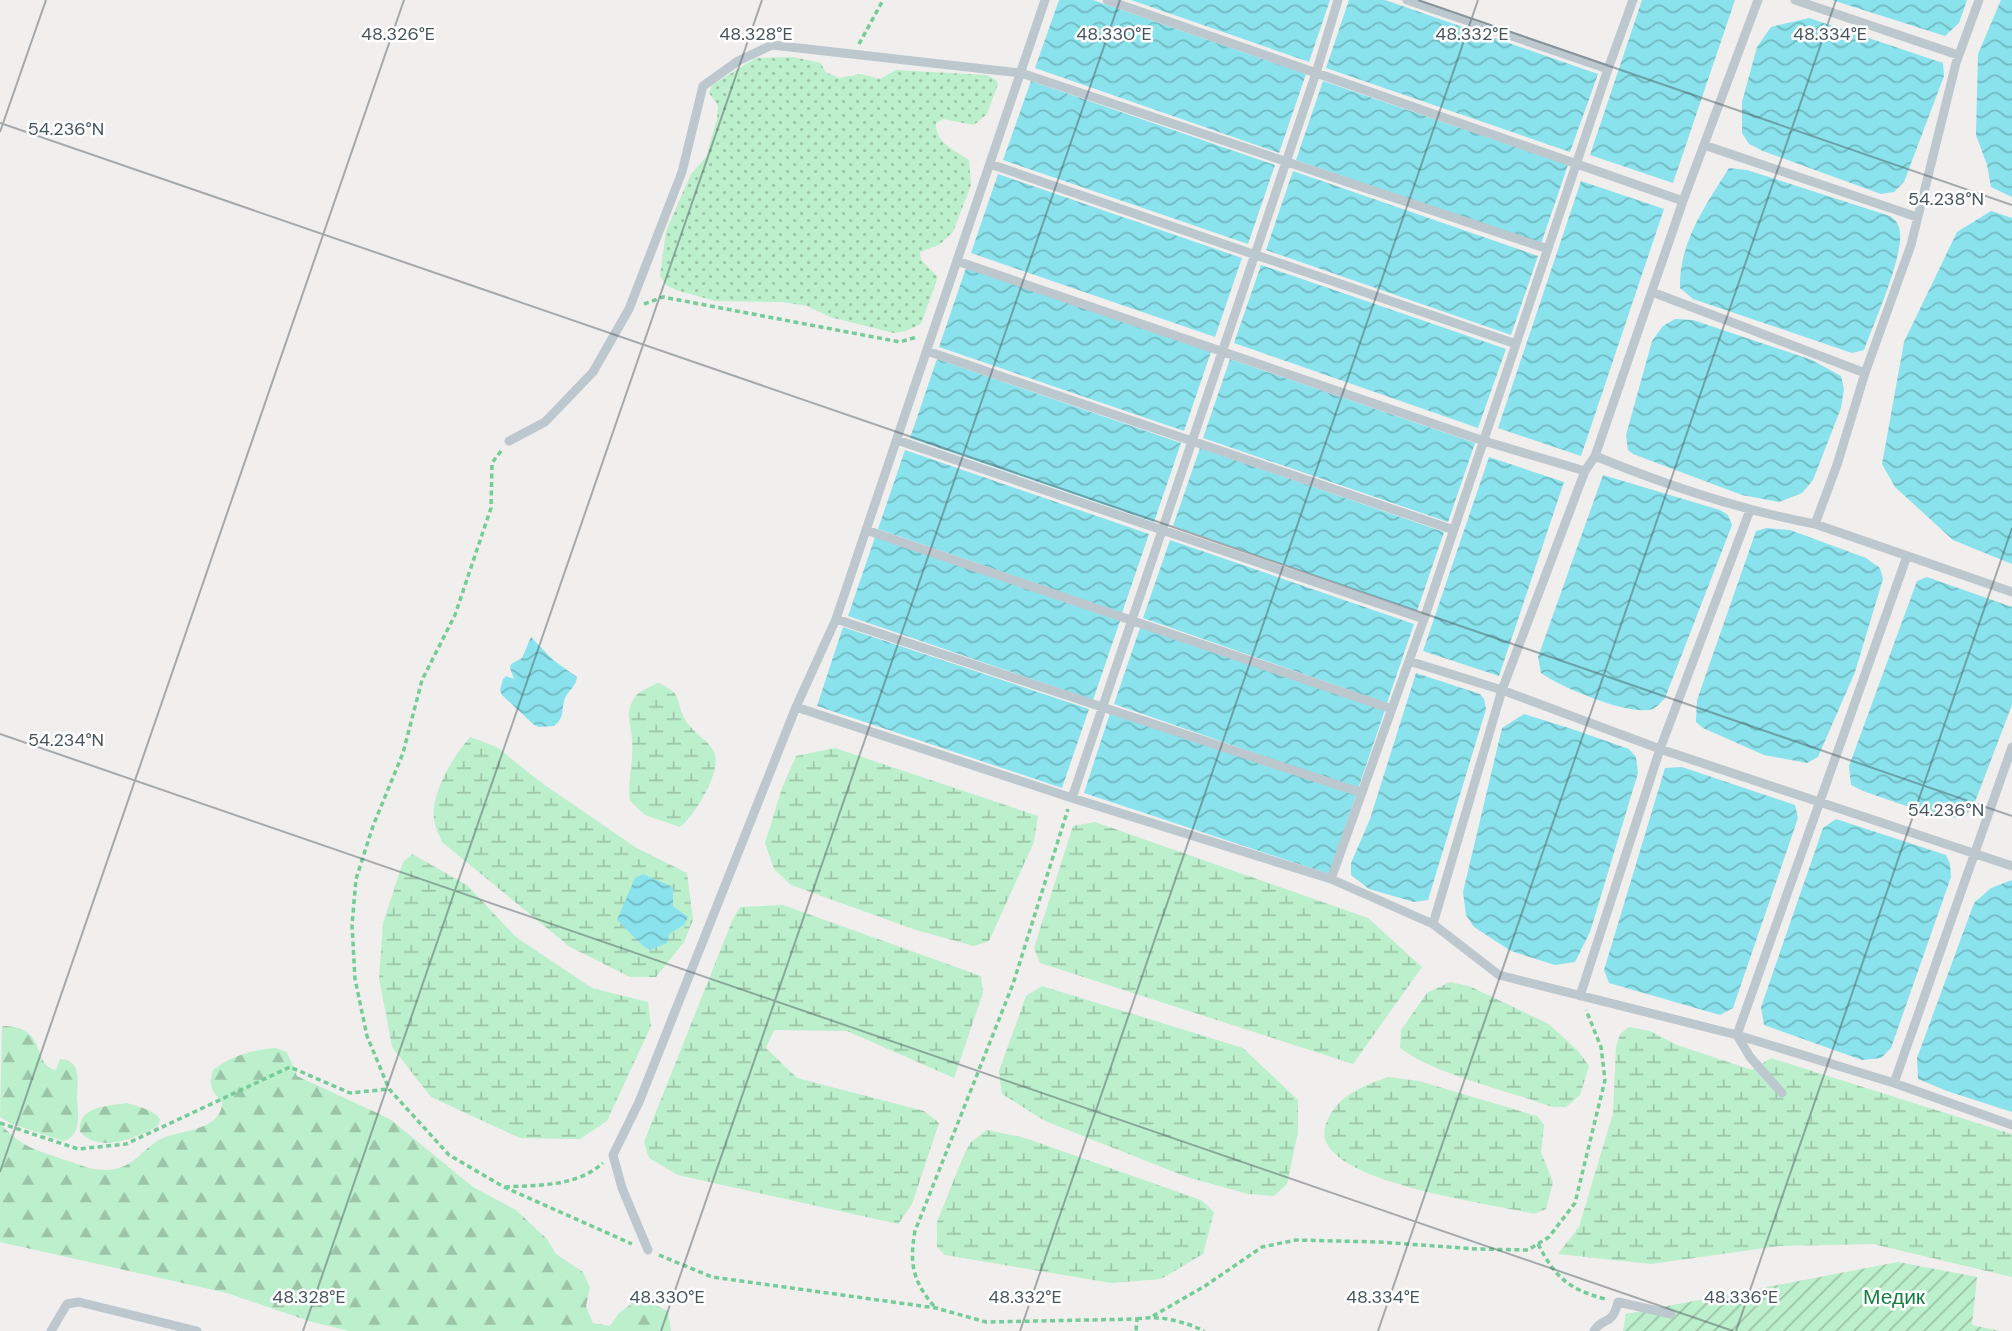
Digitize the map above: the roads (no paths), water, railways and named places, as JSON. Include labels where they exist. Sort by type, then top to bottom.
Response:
[{"type":"lane","points":[[648,1250],[622,1188],[613,1155],[639,1101],[796,707],[836,620],[1045,0]]},
{"type":"lane","points":[[1107,0],[1683,201]]},
{"type":"lane","points":[[1072,798],[1316,73],[1338,0]]},
{"type":"lane","points":[[1408,0],[1608,69]]},
{"type":"lane","points":[[1331,879],[1424,619],[1633,0]]},
{"type":"lane","points":[[1433,925],[1502,690],[1585,471],[1595,456],[1683,201],[1758,0]]},
{"type":"lane","points":[[1795,0],[1958,55]]},
{"type":"lane","points":[[1815,524],[1838,464],[1865,373],[1911,245],[1958,55],[1979,0]]},
{"type":"lane","points":[[509,441],[545,422],[593,372],[629,309],[682,172],[703,86],[737,61],[772,45],[1021,73],[1548,249]]},
{"type":"lane","points":[[1704,145],[1917,217]]},
{"type":"lane","points":[[990,164],[1516,344]]},
{"type":"lane","points":[[957,261],[1484,441],[1585,471]]},
{"type":"lane","points":[[1652,292],[1865,373]]},
{"type":"lane","points":[[927,351],[1454,530]]},
{"type":"lane","points":[[897,440],[1424,619]]},
{"type":"lane","points":[[1595,456],[1678,487],[1769,516],[1815,524],[2012,592]]},
{"type":"lane","points":[[1580,996],[1660,749],[1750,510]]},
{"type":"lane","points":[[866,530],[1392,709]]},
{"type":"lane","points":[[1737,1035],[1907,556]]},
{"type":"lane","points":[[836,620],[1362,793]]},
{"type":"lane","points":[[1409,661],[1502,690],[1660,749],[2012,866]]},
{"type":"lane","points":[[796,707],[1072,798],[1331,879],[1433,925],[1499,975],[1737,1035],[1894,1083],[2012,1125]]},
{"type":"lane","points":[[1894,1083],[2012,747]]},
{"type":"lane","points":[[1737,1035],[1751,1057],[1782,1093]]},
{"type":"lane","points":[[51,1331],[67,1304],[79,1302],[197,1331]]},
{"type":"lane","points":[[1594,1331],[1598,1325],[1610,1321],[1618,1302],[1671,1314]]},
{"type":"water","points":[[1059,0],[1093,0],[1306,74],[1279,153],[1035,68]]},
{"type":"water","points":[[1131,0],[1330,0],[1309,62]]},
{"type":"water","points":[[1349,0],[1385,0],[1598,74],[1570,152],[1326,68]]},
{"type":"water","points":[[1642,0],[1735,0],[1673,183],[1590,155]]},
{"type":"water","points":[[1832,0],[1967,0],[1959,23],[1945,36]]},
{"type":"water","points":[[2001,0],[2012,0],[2012,197],[1991,187],[1987,165],[1976,135],[1978,54]]},
{"type":"water","points":[[1809,18],[1943,63],[1944,76],[1904,182],[1894,192],[1881,194],[1763,151],[1749,144],[1742,133],[1742,102],[1757,47],[1771,27]]},
{"type":"water","points":[[1031,81],[1275,165],[1248,244],[1003,160]]},
{"type":"water","points":[[1323,81],[1568,165],[1541,244],[1296,160]]},
{"type":"water","points":[[1729,168],[1747,170],[1890,216],[1899,226],[1897,259],[1864,350],[1852,353],[1693,299],[1680,288],[1684,255],[1695,225]]},
{"type":"water","points":[[1293,171],[1538,256],[1511,335],[1266,250]]},
{"type":"water","points":[[998,174],[1242,258],[1215,337],[971,253]]},
{"type":"water","points":[[1581,181],[1664,209],[1581,456],[1498,428]]},
{"type":"water","points":[[1991,211],[2012,218],[2012,564],[1953,540],[1895,487],[1882,464],[1904,342],[1957,232]]},
{"type":"water","points":[[1261,265],[1506,349],[1478,428],[1234,343]]},
{"type":"water","points":[[966,268],[1211,352],[1184,431],[939,347]]},
{"type":"water","points":[[1675,319],[1693,320],[1812,360],[1841,376],[1844,389],[1841,408],[1813,480],[1802,493],[1779,502],[1742,495],[1628,450],[1626,435],[1652,341],[1663,326]]},
{"type":"water","points":[[937,359],[1181,443],[1154,522],[910,438]]},
{"type":"water","points":[[1230,359],[1475,443],[1448,522],[1203,438]]},
{"type":"water","points":[[1200,448],[1444,532],[1417,611],[1173,526]]},
{"type":"water","points":[[905,450],[1149,534],[1122,613],[878,529]]},
{"type":"water","points":[[1489,457],[1564,482],[1499,676],[1423,651]]},
{"type":"water","points":[[1603,475],[1720,510],[1728,515],[1732,525],[1665,698],[1653,709],[1629,709],[1613,705],[1563,686],[1541,673],[1538,657]]},
{"type":"water","points":[[1767,528],[1790,530],[1866,558],[1880,568],[1883,579],[1855,672],[1818,757],[1807,763],[1764,755],[1703,728],[1696,722],[1697,700],[1756,531]]},
{"type":"water","points":[[875,537],[1120,621],[1093,700],[848,616]]},
{"type":"water","points":[[1170,540],[1414,624],[1387,703],[1143,618]]},
{"type":"water","points":[[1927,577],[2012,607],[2012,705],[1975,802],[1965,817],[1941,818],[1851,785],[1849,766],[1917,581]]},
{"type":"water","points":[[1141,625],[1385,710],[1358,789],[1114,704]]},
{"type":"water","points":[[843,627],[1089,709],[1062,788],[817,706]]},
{"type":"water","points":[[531,637],[553,660],[577,677],[565,698],[560,720],[554,726],[539,727],[533,724],[500,690],[506,676],[514,679],[511,664],[522,658]]},
{"type":"water","points":[[1416,673],[1480,694],[1486,709],[1428,900],[1414,902],[1369,889],[1351,875],[1351,863],[1370,819]]},
{"type":"water","points":[[1110,713],[1356,795],[1329,874],[1084,793]]},
{"type":"water","points":[[1524,714],[1629,749],[1636,757],[1638,773],[1590,932],[1575,962],[1555,965],[1511,951],[1474,927],[1466,915],[1463,892],[1502,728]]},
{"type":"water","points":[[1682,767],[1795,805],[1798,818],[1733,1008],[1720,1015],[1609,983],[1604,970],[1665,768]]},
{"type":"water","points":[[1836,819],[1946,855],[1950,864],[1951,877],[1891,1048],[1881,1058],[1862,1060],[1764,1025],[1761,1007],[1823,828]]},
{"type":"water","points":[[643,874],[673,887],[673,906],[688,917],[684,925],[669,934],[667,943],[650,950],[617,920],[635,878]]},
{"type":"water","points":[[2012,880],[2012,1112],[1918,1079],[1917,1058],[1974,903],[1991,888]]},
{"type":"park label","name":"Медик","points":[[1894,1297]]}]
